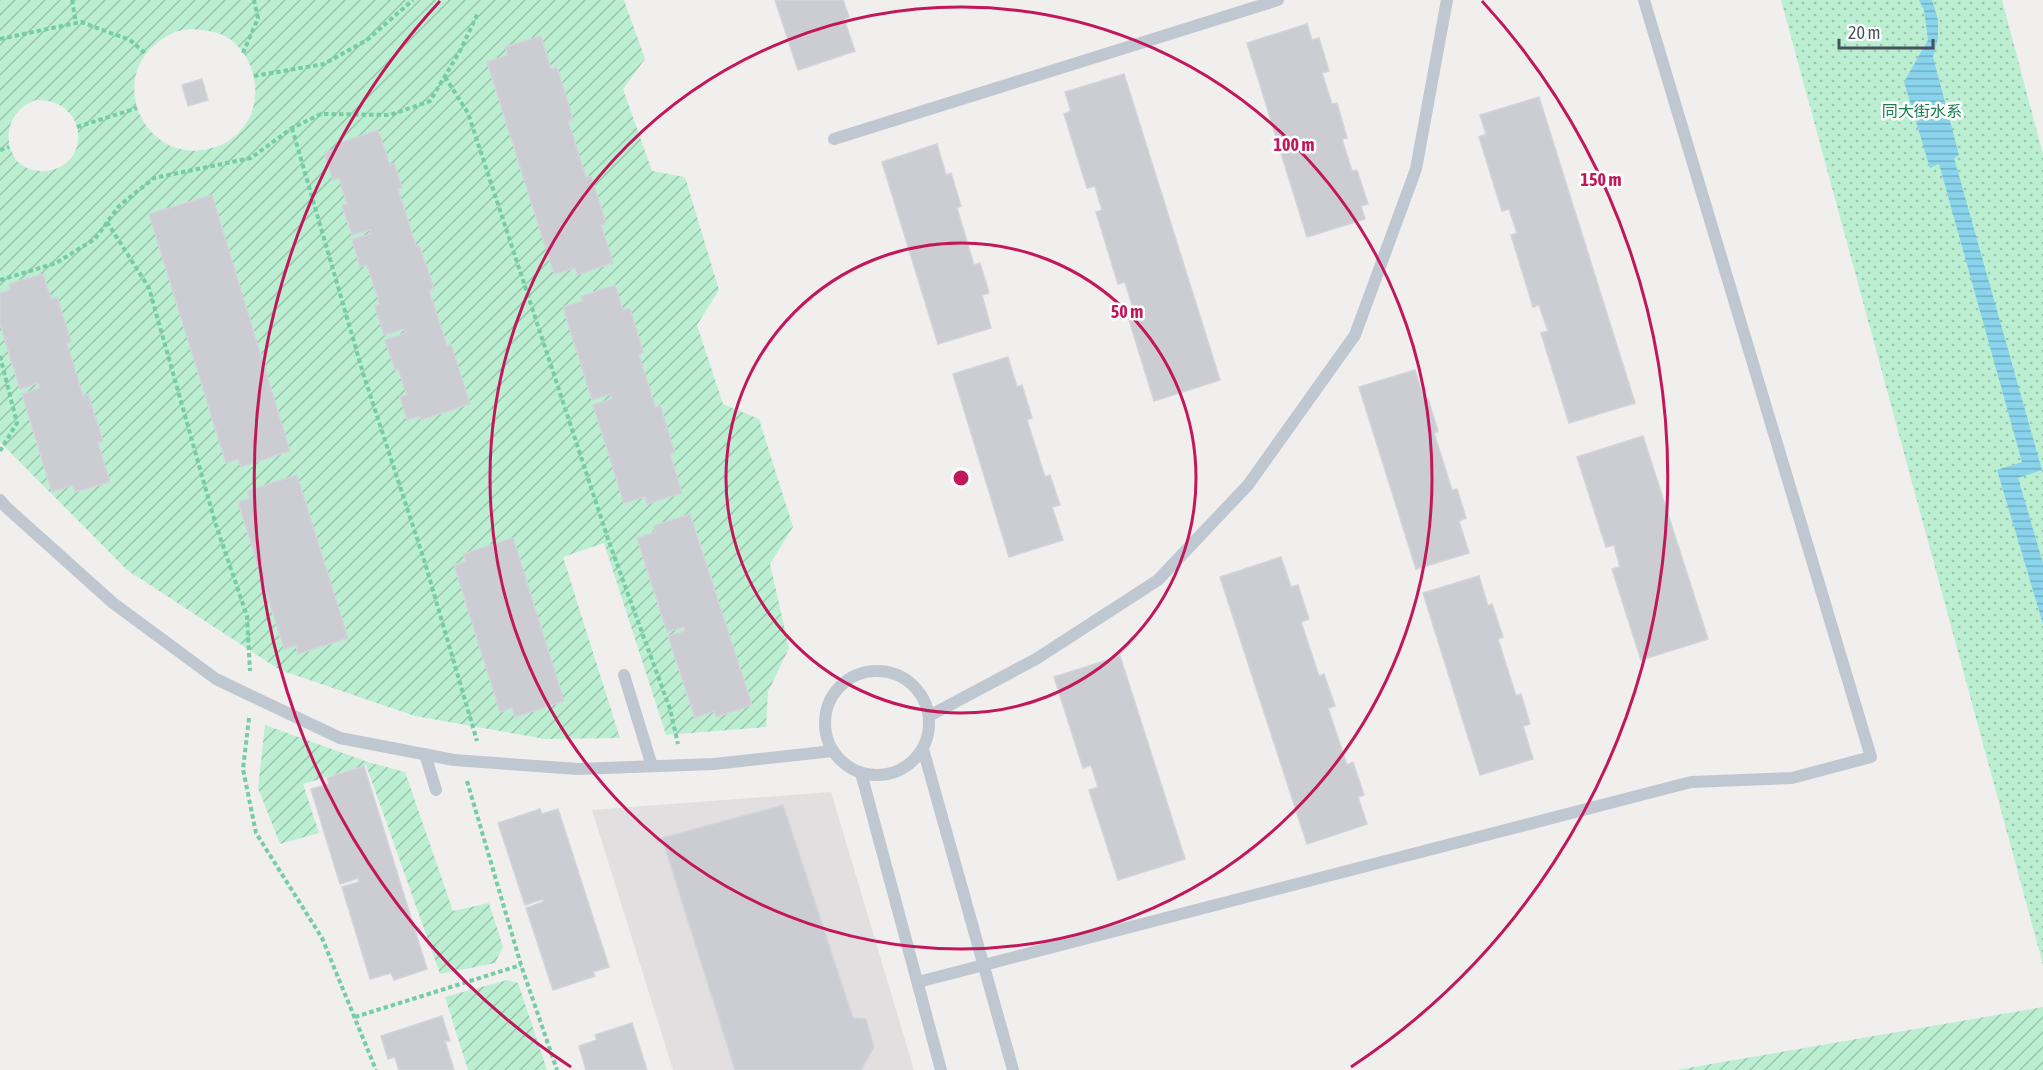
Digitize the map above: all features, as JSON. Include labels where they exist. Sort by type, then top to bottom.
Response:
[{"type":"lane","points":[[834,139],[1278,0]]},
{"type":"lane","points":[[929,716],[1036,659],[1158,580],[1248,485],[1355,335],[1416,170],[1447,0]]},
{"type":"lane","points":[[918,982],[1691,782],[1792,778],[1871,757],[1644,0]]},
{"type":"lane","points":[[0,500],[114,603],[216,679],[340,738],[461,761],[578,769],[714,764],[833,751]]},
{"type":"lane","points":[[867,670],[884,670],[900,675],[914,685],[924,699],[929,716],[929,733],[923,749],[912,763],[896,772],[879,776],[861,773],[845,765],[833,751],[826,735],[824,718],[828,702],[837,688],[851,677],[867,670]]},
{"type":"lane","points":[[624,675],[652,766]]},
{"type":"lane","points":[[923,749],[1013,1070]]},
{"type":"lane","points":[[425,754],[436,790]]},
{"type":"lane","points":[[861,773],[942,1070]]},
{"type":"path","points":[[72,0],[76,23]]},
{"type":"path","points":[[243,53],[258,18],[254,0]]},
{"type":"path","points":[[254,76],[324,64],[367,40],[413,0]]},
{"type":"path","points":[[0,280],[56,263],[95,239],[119,206],[154,178],[251,158],[292,128],[321,114],[390,115],[430,101],[460,51],[478,13]]},
{"type":"path","points":[[0,39],[81,22],[130,40],[146,54]]},
{"type":"path","points":[[445,77],[468,113],[602,520],[670,709],[682,765]]},
{"type":"path","points":[[77,126],[137,108]]},
{"type":"path","points":[[292,128],[363,373],[425,563],[483,762]]},
{"type":"path","points":[[0,150],[9,147]]},
{"type":"path","points":[[107,222],[148,288],[215,522],[247,616],[252,696],[243,769],[256,833],[322,938],[376,1070]]},
{"type":"path","points":[[0,356],[17,423],[0,451]]},
{"type":"path","points":[[461,761],[521,965],[557,1070]]},
{"type":"path","points":[[355,1017],[521,965]]},
{"type":"shaded area","points":[[831,792],[914,1070],[673,1070],[592,810]]},
{"type":"green space","points":[[0,0],[624,0],[645,59],[623,89],[652,171],[685,177],[719,290],[697,325],[723,404],[759,419],[793,527],[770,564],[789,648],[768,692],[766,727],[666,735],[604,543],[563,557],[620,738],[545,739],[415,716],[280,670],[127,570],[0,442],[0,324],[40,388],[22,394],[53,492],[73,485],[76,492],[110,482],[98,443],[103,441],[88,394],[83,396],[67,344],[71,340],[57,297],[51,299],[43,274],[9,284],[11,290],[0,293]],"holes":[[[191,29],[221,34],[237,46],[252,70],[255,99],[251,114],[236,135],[221,145],[194,151],[171,146],[153,134],[140,116],[134,94],[137,72],[148,52],[176,32]],[[541,36],[551,69],[557,68],[573,119],[568,121],[586,177],[591,176],[606,222],[601,225],[613,263],[578,274],[575,268],[554,274],[487,62],[508,55],[505,48]],[[36,100],[54,103],[66,110],[75,121],[78,133],[77,146],[71,158],[61,166],[46,171],[30,169],[17,161],[9,143],[9,134],[10,125],[20,110]],[[379,131],[390,165],[394,164],[402,188],[398,189],[416,246],[420,245],[433,288],[429,290],[447,346],[451,345],[470,404],[421,420],[420,416],[407,420],[400,397],[407,395],[386,340],[405,333],[404,329],[384,335],[375,306],[380,304],[367,265],[360,267],[352,240],[371,234],[370,230],[351,235],[342,206],[347,204],[339,178],[333,179],[324,153],[338,148],[337,144]],[[211,195],[290,451],[241,467],[238,459],[226,463],[149,214]],[[615,285],[623,310],[630,308],[643,351],[639,355],[655,407],[674,453],[670,454],[647,503],[645,497],[624,503],[594,405],[612,399],[610,394],[592,399],[563,307],[583,301],[581,295]],[[297,475],[298,653],[296,645],[284,648],[238,502],[250,498],[248,490]],[[691,515],[752,704],[716,717],[714,711],[694,717],[668,637],[685,631],[684,627],[667,632],[637,538],[655,532],[653,526]],[[513,538],[515,717],[512,708],[500,712],[454,565],[466,561],[464,554]]]},
{"type":"green space","name":"同大街水系","points":[[1781,0],[2002,0],[2043,154],[2043,965]]},
{"type":"green space","points":[[265,725],[368,762],[405,772],[453,911],[489,903],[503,947],[495,963],[440,974],[366,765],[303,784],[319,833],[280,844],[258,788]]},
{"type":"green space","points":[[507,980],[518,983],[547,1070],[468,1070],[445,997]]},
{"type":"green space","points":[[2043,1007],[2043,1070],[1676,1070]]},
{"type":"water","points":[[1919,0],[1932,0],[1938,20],[1938,38],[1933,57],[1959,155],[1954,158],[2042,470],[2018,478],[2043,563],[2043,624],[1997,470],[2022,462],[1939,164],[1930,168],[1904,82],[1928,40],[1924,10]]},
{"type":"building","points":[[775,0],[843,0],[849,17],[844,19],[855,51],[798,70]]},
{"type":"building","points":[[1307,24],[1312,40],[1319,38],[1329,71],[1322,73],[1332,104],[1337,103],[1347,138],[1342,139],[1352,171],[1357,170],[1368,204],[1361,206],[1365,219],[1307,237],[1247,43]]},
{"type":"building","points":[[541,36],[551,69],[557,67],[573,119],[568,121],[586,177],[591,176],[606,223],[601,225],[613,263],[577,275],[575,268],[554,274],[487,62],[508,55],[505,47]]},
{"type":"building","points":[[1124,74],[1220,380],[1154,401],[1126,310],[1133,308],[1125,282],[1118,284],[1096,212],[1102,210],[1095,186],[1087,188],[1064,114],[1071,111],[1065,92]]},
{"type":"building","points":[[202,79],[208,100],[188,106],[182,85]]},
{"type":"building","points":[[1539,97],[1635,403],[1569,423],[1541,333],[1548,331],[1539,305],[1533,307],[1511,235],[1517,233],[1509,209],[1502,211],[1479,137],[1486,134],[1480,115]]},
{"type":"building","points":[[378,130],[390,165],[394,163],[402,188],[398,189],[416,246],[419,245],[434,288],[429,290],[447,346],[451,344],[470,404],[421,420],[420,416],[407,420],[400,396],[407,395],[398,369],[395,370],[385,340],[405,333],[404,329],[384,335],[375,306],[380,304],[367,265],[360,267],[352,239],[371,234],[370,230],[352,235],[342,205],[347,204],[339,178],[333,180],[324,153],[338,148],[337,144]]},
{"type":"building","points":[[937,144],[946,175],[951,173],[961,206],[957,208],[974,265],[980,263],[989,293],[982,295],[991,328],[938,344],[882,162]]},
{"type":"building","points":[[212,195],[290,451],[241,467],[238,459],[226,463],[149,214]]},
{"type":"building","points":[[43,274],[51,299],[57,297],[71,341],[67,344],[83,396],[88,394],[103,441],[98,443],[110,482],[75,492],[73,485],[52,492],[22,394],[40,388],[38,383],[20,389],[0,324],[0,293],[11,290],[9,284]]},
{"type":"building","points":[[615,285],[623,310],[630,308],[643,352],[639,355],[655,407],[660,405],[675,453],[670,454],[682,493],[647,504],[645,497],[624,503],[593,405],[612,399],[610,394],[592,400],[563,307],[583,301],[581,296]]},
{"type":"building","points":[[1008,357],[1017,387],[1022,385],[1032,418],[1027,420],[1045,477],[1050,475],[1060,505],[1052,507],[1063,540],[1009,557],[953,374]]},
{"type":"building","points":[[1415,370],[1424,400],[1428,399],[1438,431],[1434,433],[1452,490],[1457,489],[1466,518],[1459,521],[1469,553],[1416,569],[1359,387]]},
{"type":"building","points":[[1643,436],[1708,639],[1641,660],[1612,569],[1620,567],[1614,545],[1606,547],[1577,457]]},
{"type":"building","points":[[297,475],[348,638],[298,654],[296,645],[284,649],[238,502],[250,498],[247,491]]},
{"type":"building","points":[[690,514],[752,705],[716,717],[714,711],[695,718],[668,636],[685,631],[684,627],[667,632],[637,538],[655,532],[653,526]]},
{"type":"building","points":[[513,538],[564,701],[515,717],[512,708],[500,712],[454,565],[466,561],[463,554]]},
{"type":"building","points":[[1281,557],[1291,587],[1298,585],[1309,619],[1301,622],[1319,676],[1324,674],[1335,706],[1328,708],[1347,765],[1353,762],[1364,795],[1358,797],[1367,824],[1307,844],[1220,577]]},
{"type":"building","points":[[1479,576],[1488,606],[1492,604],[1503,637],[1498,639],[1516,696],[1521,694],[1530,724],[1523,726],[1533,759],[1480,775],[1423,593]]},
{"type":"building","points":[[1120,656],[1185,859],[1118,880],[1089,790],[1098,787],[1091,765],[1083,768],[1054,677]]},
{"type":"building","points":[[364,766],[427,969],[394,980],[391,973],[370,979],[342,887],[359,882],[358,878],[340,884],[311,789],[329,784],[327,778]]},
{"type":"building","points":[[783,805],[853,1018],[866,1019],[874,1047],[861,1070],[735,1070],[662,838]]},
{"type":"building","points":[[540,809],[542,814],[558,809],[609,967],[593,972],[595,976],[553,990],[526,908],[543,902],[543,899],[525,905],[498,823]]},
{"type":"building","points":[[442,1016],[450,1041],[445,1041],[454,1070],[399,1070],[395,1057],[388,1059],[381,1036]]},
{"type":"building","points":[[632,1023],[647,1070],[586,1070],[579,1046],[597,1040],[595,1035]]}]
